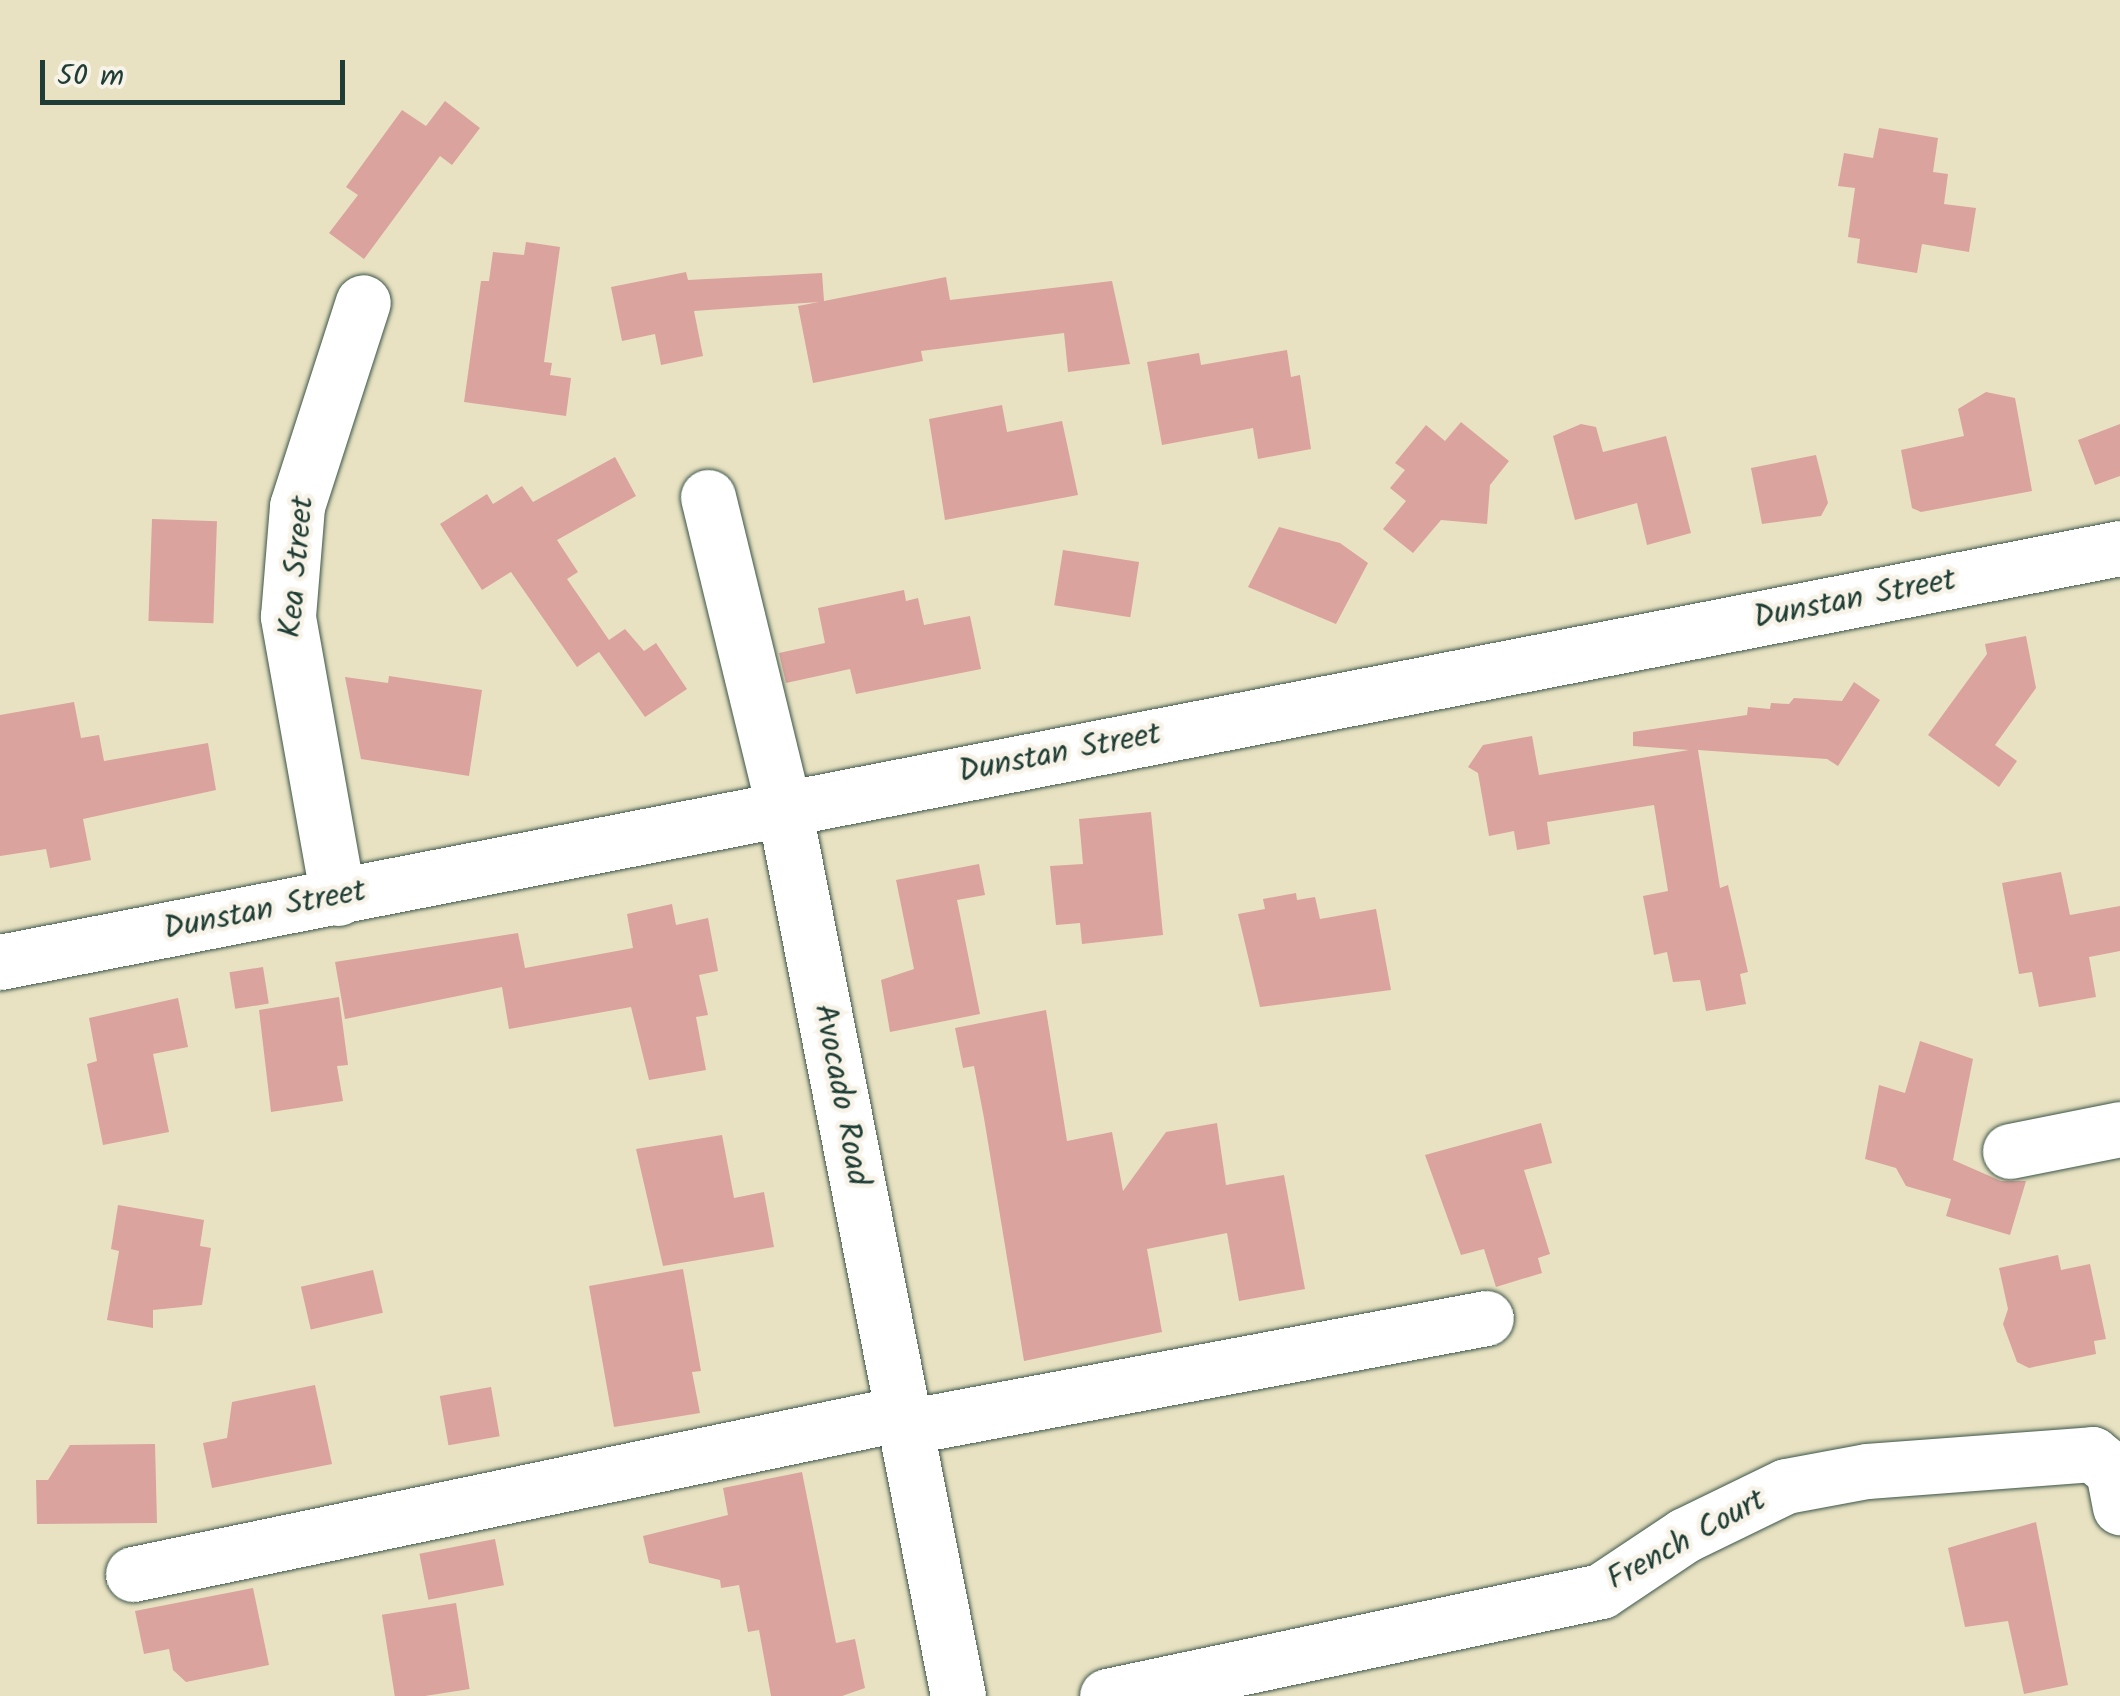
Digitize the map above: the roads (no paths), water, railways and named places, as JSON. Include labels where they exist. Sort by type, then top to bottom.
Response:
[{"type":"street","name":"Kea Street","points":[[338,898],[288,616],[297,506],[363,302]]},
{"type":"street","name":"Avocado Road","points":[[708,497],[784,808],[958,1696]]},
{"type":"street","name":"Dunstan Street","points":[[0,962],[2120,548]]},
{"type":"street","points":[[2010,1151],[2120,1130]]},
{"type":"street","points":[[133,1574],[905,1420],[1486,1318]]},
{"type":"street","name":"French Court","points":[[1107,1696],[1601,1590],[1685,1535],[1786,1486],[1866,1471],[2092,1454],[2113,1471],[2120,1507]]}]
